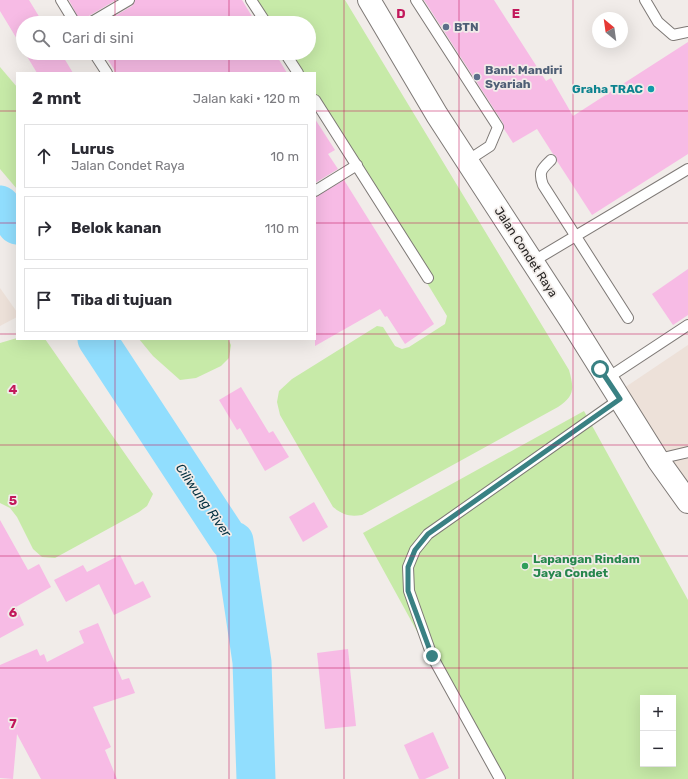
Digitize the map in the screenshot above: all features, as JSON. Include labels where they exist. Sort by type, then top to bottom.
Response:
[{"type":"street","name":"Jalan Condet Raya","points":[[369,0],[437,114],[571,321],[658,460],[688,502]]},
{"type":"lane","points":[[61,0],[71,16]]},
{"type":"lane","points":[[102,16],[129,0]]},
{"type":"lane","points":[[251,0],[261,16]]},
{"type":"lane","points":[[416,0],[498,127],[490,146],[467,161]]},
{"type":"lane","points":[[645,0],[658,22],[673,35],[688,32]]},
{"type":"lane","points":[[99,60],[106,72]]},
{"type":"lane","points":[[290,60],[297,72]]},
{"type":"lane","points":[[316,102],[428,278]]},
{"type":"lane","points":[[551,160],[542,170],[541,179],[543,185],[628,318]]},
{"type":"lane","points":[[316,190],[357,165]]},
{"type":"lane","points":[[532,262],[688,169]]},
{"type":"lane","points":[[606,379],[688,325]]},
{"type":"lane","points":[[500,779],[432,656],[408,591],[408,567],[415,550],[428,534],[620,399]]},
{"type":"lane","points":[[658,460],[688,452]]},
{"type":"shaded area","points":[[0,288],[16,311],[16,318],[0,326]]},
{"type":"shaded area","points":[[688,345],[688,493],[621,390]]},
{"type":"green space","points":[[255,0],[345,0],[569,370],[571,376],[572,391],[568,399],[558,407],[362,515],[347,515],[333,507],[280,415],[277,402],[279,391],[292,379],[377,326],[383,327],[395,346],[402,349],[409,347],[445,324],[447,316],[316,100],[316,72],[299,72],[292,60],[316,60],[316,16],[265,16]]},
{"type":"green space","points":[[0,67],[16,86],[16,188],[0,169]]},
{"type":"green space","points":[[16,338],[16,340],[46,340],[153,494],[147,506],[139,512],[55,558],[42,557],[33,549],[17,517],[10,508],[0,503],[0,343]]},
{"type":"green space","points":[[140,340],[228,340],[231,345],[229,358],[221,366],[196,378],[180,380],[153,356]]},
{"type":"green space","name":"Lapangan Rindam Jaya Condet","points":[[584,411],[688,600],[688,779],[498,779],[363,533]]},
{"type":"building","points":[[0,0],[29,0],[39,16],[16,16],[16,37],[0,11]]},
{"type":"building","points":[[69,0],[116,0],[89,16],[77,16]]},
{"type":"building","points":[[135,0],[242,0],[252,16],[115,16],[132,6]]},
{"type":"building","points":[[424,0],[494,0],[546,81],[551,78],[573,116],[688,42],[688,154],[592,215],[557,161],[556,156],[553,154],[537,129],[513,143],[504,129],[503,123]]},
{"type":"building","points":[[29,60],[65,60],[72,72],[36,72]]},
{"type":"building","points":[[108,60],[279,60],[286,72],[115,72]]},
{"type":"building","points":[[316,121],[335,150],[328,154],[338,169],[316,182]]},
{"type":"building","points":[[344,180],[434,324],[405,344],[387,316],[385,317],[380,309],[315,346],[316,196]]},
{"type":"building","points":[[688,269],[688,315],[673,325],[652,294]]},
{"type":"building","points":[[241,387],[269,433],[273,431],[289,457],[265,471],[240,428],[237,430],[219,400]]},
{"type":"building","points":[[314,502],[328,527],[303,542],[289,517]]},
{"type":"building","points":[[0,520],[28,570],[39,564],[51,587],[16,607],[24,625],[0,638]]},
{"type":"building","points":[[120,555],[135,585],[143,581],[151,597],[114,615],[99,584],[66,602],[54,580],[83,565],[87,572]]},
{"type":"building","points":[[98,623],[122,680],[129,678],[135,693],[93,707],[111,747],[105,750],[117,779],[41,779],[17,734],[13,779],[0,778],[0,665],[37,649],[40,656],[44,654],[47,662],[84,643],[79,631]]},
{"type":"building","points":[[348,649],[356,726],[325,729],[317,653]]},
{"type":"building","points":[[433,732],[449,768],[425,779],[419,779],[404,745]]},
{"type":"waterway","name":"Ciliwung River","points":[[0,205],[16,224]]},
{"type":"waterway","name":"Ciliwung River","points":[[98,340],[229,540],[234,541],[252,662],[256,779]]},
{"type":"place","name":"BTN","points":[[446,27]]},
{"type":"place","name":"Bank Mandiri Syariah","points":[[477,77]]},
{"type":"place","name":"Graha TRAC","points":[[651,89]]},
{"type":"place","name":"Lapangan Rindam Jaya Condet","points":[[525,566]]},
{"type":"route","points":[[432,656],[408,591],[408,567],[415,550],[428,534],[620,399],[600,369]]}]
